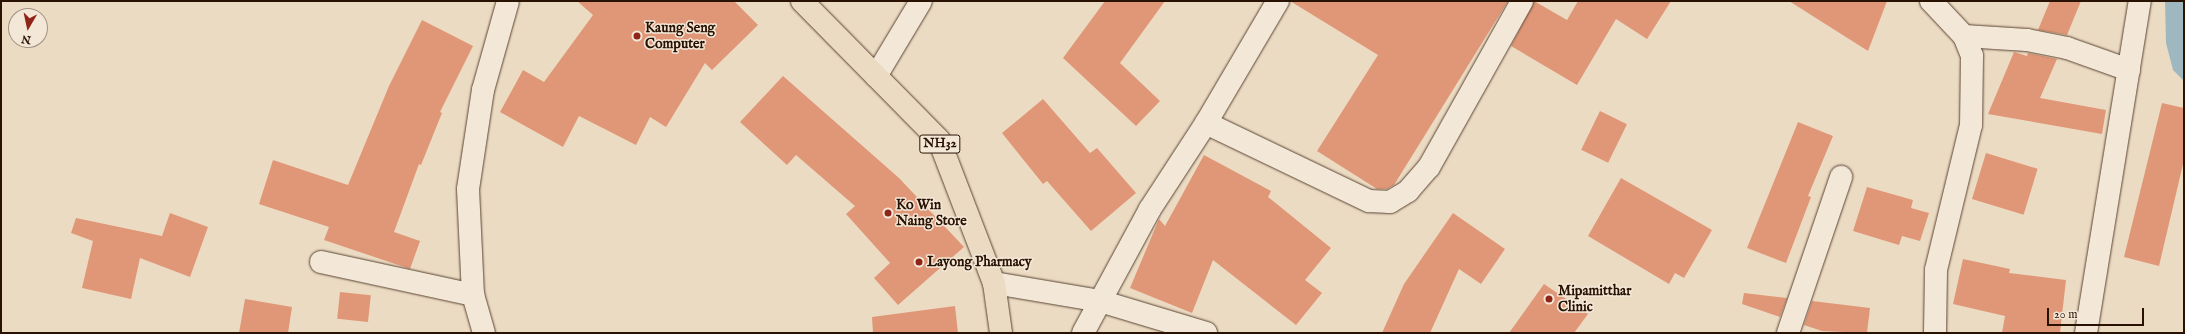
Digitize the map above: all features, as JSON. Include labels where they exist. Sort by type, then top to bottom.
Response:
[{"type":"highway","name":"NH32","points":[[802,1],[939,140],[994,283],[1001,333]]},
{"type":"street","points":[[484,333],[473,295],[468,190],[482,90],[508,1]]},
{"type":"street","points":[[876,76],[921,1]]},
{"type":"street","points":[[1083,333],[1150,209],[1206,123],[1278,1]]},
{"type":"street","points":[[1206,123],[1369,201],[1390,202],[1408,191],[1429,168],[1522,1]]},
{"type":"street","points":[[1931,1],[1964,36],[1972,56],[1972,124],[1936,270],[1935,333]]},
{"type":"street","points":[[2086,333],[2140,1]]},
{"type":"street","points":[[1964,36],[2027,40],[2068,48],[2129,70]]},
{"type":"street","points":[[1788,333],[1841,177]]},
{"type":"street","points":[[321,262],[473,295]]},
{"type":"street","points":[[994,283],[1100,301],[1206,333]]},
{"type":"water","points":[[2165,1],[2184,1],[2184,81],[2173,70],[2166,43]]},
{"type":"building","points":[[577,1],[734,1],[758,25],[712,70],[705,63],[666,127],[650,117],[636,145],[579,116],[563,147],[500,112],[523,70],[544,82],[593,15]]},
{"type":"building","points":[[1105,1],[1165,1],[1120,63],[1160,101],[1136,126],[1063,58]]},
{"type":"building","points":[[1290,1],[1508,1],[1394,185],[1387,189],[1377,189],[1317,151],[1378,55]]},
{"type":"building","points":[[1534,1],[1567,20],[1578,1],[1671,1],[1647,39],[1616,19],[1577,85],[1511,46]]},
{"type":"building","points":[[1789,1],[1887,1],[1868,51]]},
{"type":"building","points":[[2050,1],[2081,1],[2067,35],[2038,30]]},
{"type":"building","points":[[422,20],[473,46],[440,112],[442,113],[421,165],[419,164],[394,232],[420,241],[410,269],[324,240],[329,227],[259,204],[273,160],[348,185],[389,86]]},
{"type":"building","points":[[2014,52],[2027,56],[2028,53],[2057,59],[2040,98],[2106,110],[2102,134],[1988,114]]},
{"type":"building","points":[[783,76],[899,178],[964,247],[898,305],[874,278],[890,263],[846,214],[855,206],[796,155],[787,165],[740,122]]},
{"type":"building","points":[[1043,99],[1090,153],[1097,148],[1136,193],[1091,231],[1047,181],[1043,184],[1002,133]]},
{"type":"building","points":[[2162,103],[2184,108],[2184,160],[2159,266],[2124,257]]},
{"type":"building","points":[[1600,111],[1627,124],[1608,163],[1581,150]]},
{"type":"building","points":[[1798,122],[1833,136],[1808,196],[1811,197],[1786,263],[1747,248]]},
{"type":"building","points":[[1986,153],[2038,169],[2024,215],[1972,199]]},
{"type":"building","points":[[1204,155],[1271,191],[1268,197],[1331,248],[1305,280],[1322,293],[1296,325],[1213,260],[1192,313],[1130,288],[1159,219],[1165,226]]},
{"type":"building","points":[[1621,178],[1712,230],[1684,278],[1675,273],[1669,284],[1588,236]]},
{"type":"building","points":[[1867,187],[1913,200],[1911,208],[1929,213],[1920,241],[1902,236],[1899,245],[1853,231]]},
{"type":"building","points":[[170,213],[208,227],[190,277],[140,258],[131,299],[82,288],[93,241],[71,233],[76,218],[162,236]]},
{"type":"building","points":[[1453,213],[1505,249],[1481,284],[1459,269],[1430,333],[1382,333],[1404,284]]},
{"type":"building","points":[[1963,259],[2010,269],[2009,273],[2066,280],[2060,333],[2002,333],[2005,316],[1953,304]]},
{"type":"building","name":"Mipamitthar Clinic","points":[[1544,284],[1588,314],[1574,333],[1509,333]]},
{"type":"building","points":[[340,292],[371,295],[368,322],[337,319]]},
{"type":"building","points":[[1744,293],[1787,298],[1780,317],[1742,304]]},
{"type":"building","points":[[245,299],[292,307],[288,333],[239,333]]},
{"type":"building","points":[[1812,301],[1870,308],[1867,333],[1822,331],[1804,325]]},
{"type":"building","points":[[955,306],[958,333],[873,333],[872,317]]},
{"type":"place","name":"Kaung Seng Computer","points":[[637,36]]},
{"type":"place","name":"Ko Win Naing Store","points":[[888,213]]},
{"type":"place","name":"Layong Pharmacy","points":[[919,262]]},
{"type":"place","name":"Mipamitthar Clinic","points":[[1549,299]]}]
